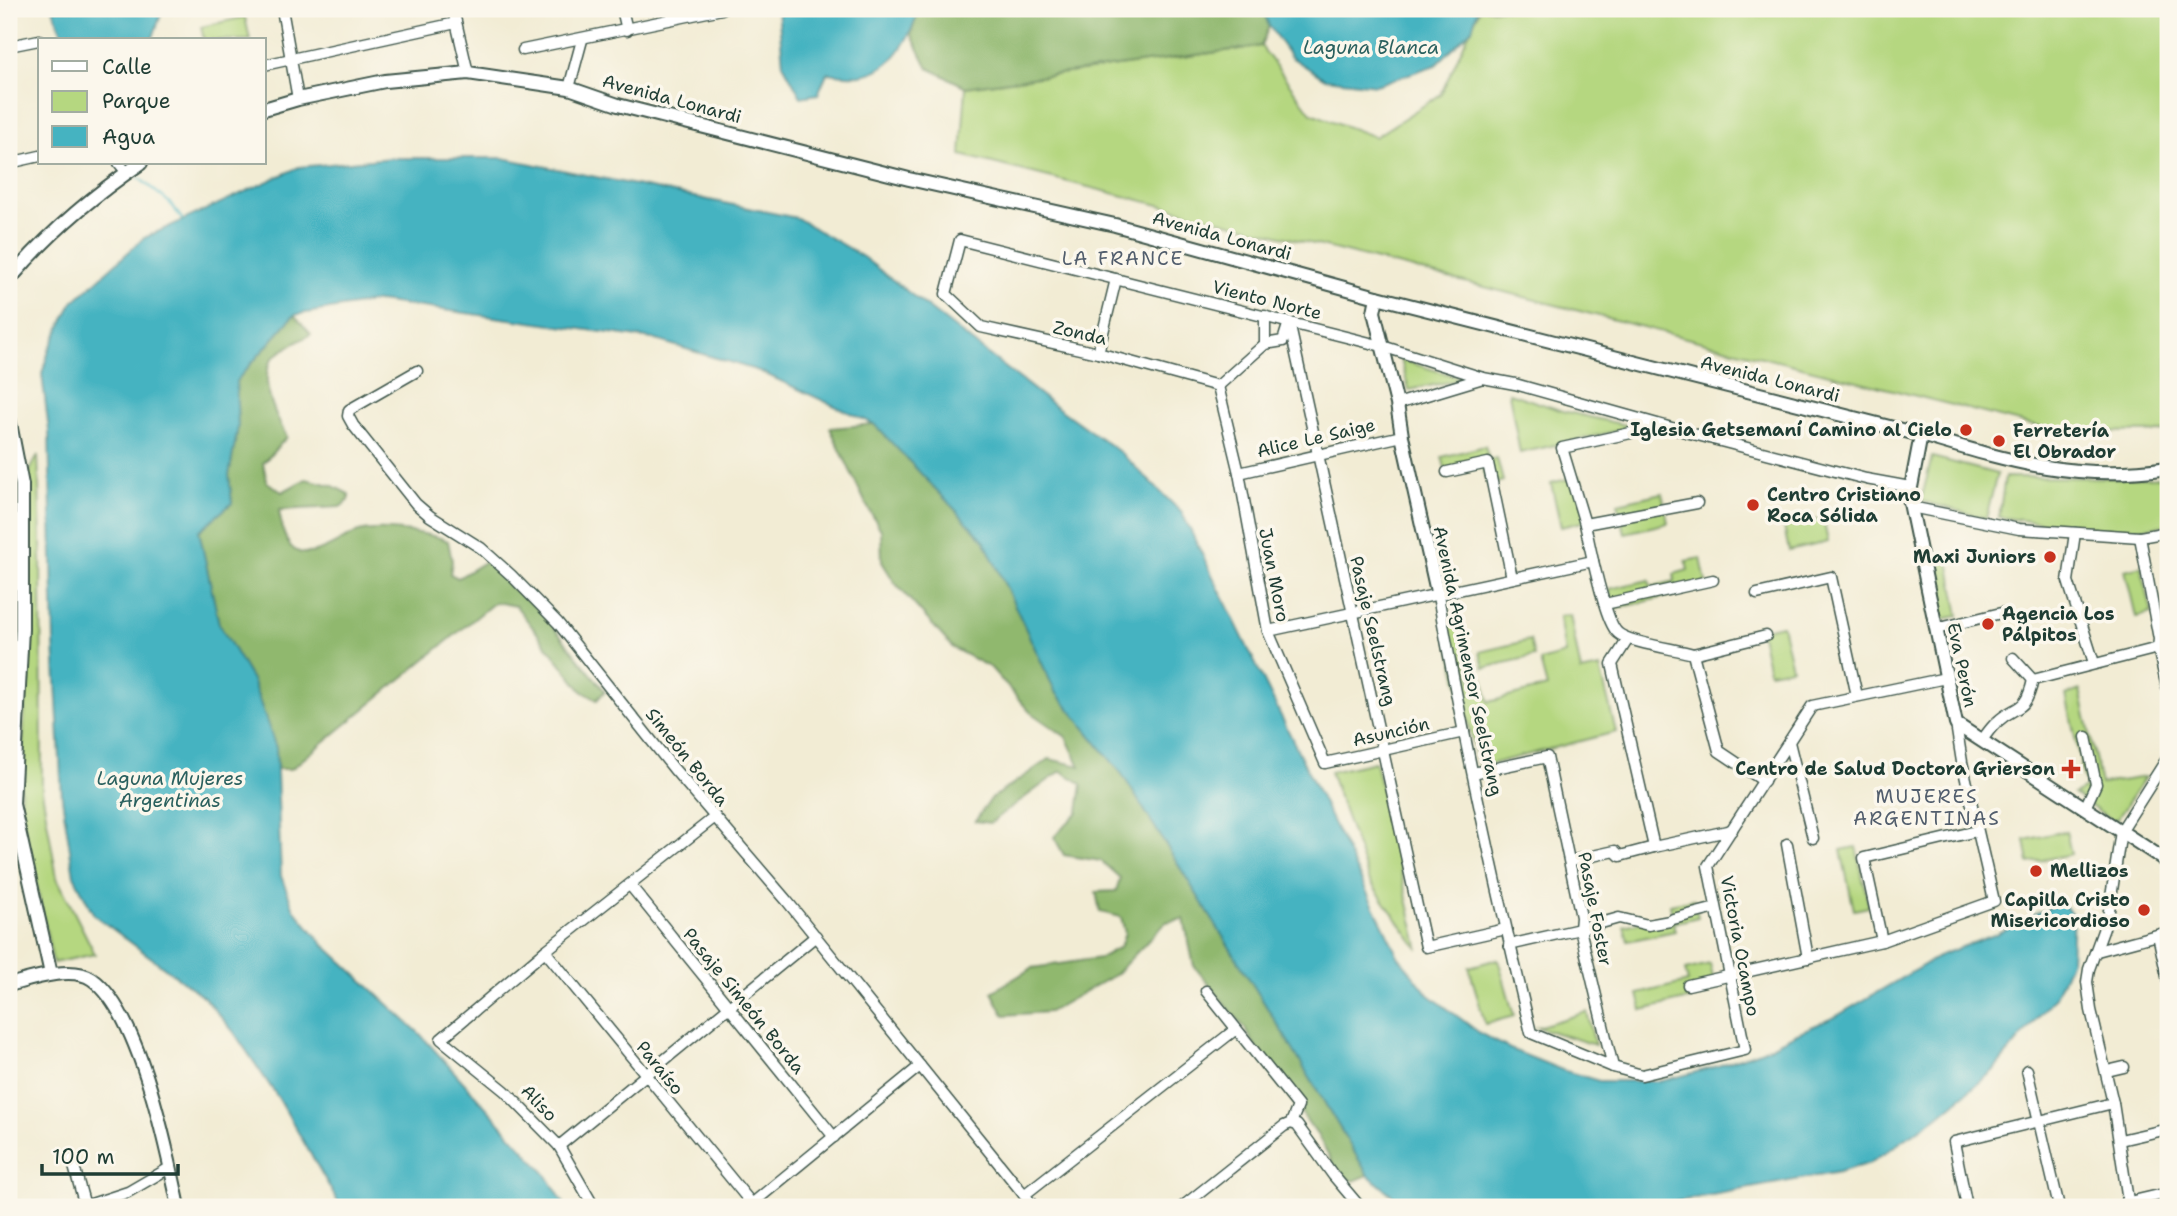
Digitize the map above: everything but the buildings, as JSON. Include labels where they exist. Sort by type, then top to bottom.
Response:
[{"type":"street","points":[[282,9],[298,99]]},
{"type":"street","points":[[453,9],[468,73]]},
{"type":"street","points":[[622,9],[626,30]]},
{"type":"street","points":[[523,50],[582,40],[722,9]]},
{"type":"street","points":[[266,65],[456,23]]},
{"type":"street","points":[[9,46],[38,40]]},
{"type":"street","points":[[569,88],[582,40]]},
{"type":"street","name":"Avenida Lonardi","points":[[266,108],[385,80],[468,73],[569,88],[618,106],[909,179],[1115,225],[1377,297],[1921,435],[2004,459],[2078,472],[2168,468]]},
{"type":"street","points":[[9,163],[38,156]]},
{"type":"street","points":[[9,280],[32,253],[123,168]]},
{"type":"street","name":"Viento Norte","points":[[946,294],[960,240],[1382,346],[1483,378],[1515,384],[1866,479],[1910,488]]},
{"type":"street","points":[[1098,353],[1116,279]]},
{"type":"street","name":"Zonda","points":[[946,294],[981,327],[1098,353],[1218,386]]},
{"type":"street","name":"Avenida Agrimensor Seelstrang","points":[[1377,297],[1374,313],[1438,596],[1506,929],[1531,1033]]},
{"type":"street","points":[[1265,316],[1265,344]]},
{"type":"street","points":[[1218,386],[1265,344],[1283,341],[1289,322]]},
{"type":"street","name":"Pasaje Seelstrang","points":[[1289,322],[1426,947],[1506,929]]},
{"type":"street","name":"Simeón Borda","points":[[417,371],[349,410],[348,416],[353,425],[416,504],[481,548],[558,623],[715,817],[816,936],[1034,1207]]},
{"type":"street","points":[[1396,404],[1483,378]]},
{"type":"street","name":"Juan Moro","points":[[1218,386],[1239,473],[1268,631],[1325,763]]},
{"type":"street","points":[[9,418],[12,455],[22,485],[11,804],[51,974]]},
{"type":"street","points":[[1664,425],[1562,448],[1586,524],[1605,604],[1616,633],[1628,639],[1693,654],[1766,636]]},
{"type":"street","name":"Eva Perón","points":[[1882,940],[1994,901],[1977,831],[1909,498],[1921,435]]},
{"type":"street","name":"Alice Le Saige","points":[[1239,473],[1402,436]]},
{"type":"street","points":[[1447,472],[1488,463],[1512,578]]},
{"type":"street","points":[[1586,524],[1697,503]]},
{"type":"street","points":[[1911,507],[2018,529],[2140,537],[2168,532]]},
{"type":"street","points":[[2075,533],[2068,581],[2094,663]]},
{"type":"street","points":[[2140,537],[2168,692]]},
{"type":"street","points":[[1268,631],[1593,561]]},
{"type":"street","points":[[1757,594],[1831,577],[1857,696]]},
{"type":"street","points":[[1605,604],[1713,580]]},
{"type":"street","points":[[1936,629],[2001,613]]},
{"type":"street","points":[[1628,639],[1612,664],[1654,847]]},
{"type":"street","points":[[2033,680],[2158,648]]},
{"type":"street","points":[[1693,654],[1720,751],[1764,781]]},
{"type":"street","points":[[2013,658],[2033,680]]},
{"type":"street","name":"Victoria Ocampo","points":[[1531,1033],[1613,1067],[1642,1075],[1745,1050],[1708,866],[1812,706],[1946,678]]},
{"type":"street","points":[[1982,740],[1997,721],[2017,710],[2029,697],[2033,680]]},
{"type":"street","points":[[1956,724],[2168,862]]},
{"type":"street","name":"Asunción","points":[[1325,763],[1464,732]]},
{"type":"street","points":[[2085,808],[2096,784],[2086,737]]},
{"type":"street","points":[[1789,742],[1813,838]]},
{"type":"street","name":"Pasaje Foster","points":[[1473,773],[1547,757],[1581,917],[1580,929],[1613,1067]]},
{"type":"street","points":[[2129,1204],[2107,1071],[2091,1010],[2087,982],[2114,888],[2121,831],[2168,757]]},
{"type":"street","points":[[545,951],[715,817]]},
{"type":"street","points":[[1570,861],[1615,851],[1620,856],[1732,830]]},
{"type":"street","points":[[1688,985],[1882,940],[1864,858],[1977,831]]},
{"type":"street","points":[[1787,844],[1808,958]]},
{"type":"street","name":"Pasaje Simeón Borda","points":[[631,885],[834,1137]]},
{"type":"street","points":[[1510,945],[1619,918],[1648,925],[1716,908]]},
{"type":"street","points":[[2097,951],[2163,934],[2168,981]]},
{"type":"street","points":[[559,1146],[816,936]]},
{"type":"street","name":"Aliso","points":[[545,951],[441,1039],[505,1091],[559,1146],[594,1207]]},
{"type":"street","name":"Paraíso","points":[[545,951],[750,1206]]},
{"type":"street","points":[[9,985],[51,974],[78,974],[92,979],[109,998],[134,1040],[180,1207]]},
{"type":"street","points":[[1206,991],[1298,1106],[1292,1123]]},
{"type":"street","points":[[1024,1195],[1236,1029]]},
{"type":"street","points":[[750,1206],[920,1066]]},
{"type":"street","points":[[2107,1071],[2124,1067]]},
{"type":"street","points":[[2027,1070],[2059,1207]]},
{"type":"street","points":[[1967,1207],[1954,1142],[2113,1103]]},
{"type":"street","points":[[1182,1207],[1284,1126],[1292,1123],[1297,1125],[1360,1207]]},
{"type":"street","points":[[2120,1140],[2168,1129]]},
{"type":"street","points":[[72,1159],[85,1206],[128,1192],[171,1167]]},
{"type":"street","points":[[2119,1207],[2159,1195]]},
{"type":"green space","points":[[919,9],[1263,9],[1269,26],[1261,46],[966,87],[928,68],[911,34]]},
{"type":"green space","points":[[1480,9],[2168,9],[2168,432],[2055,431],[961,155],[966,87],[1261,46],[1311,113],[1375,137],[1441,94]]},
{"type":"green space","points":[[245,17],[250,38],[204,38],[201,27]]},
{"type":"green space","points":[[294,315],[311,334],[276,355],[269,367],[267,387],[287,437],[263,463],[267,482],[282,492],[306,479],[331,485],[349,494],[349,500],[340,507],[279,510],[284,534],[290,545],[299,552],[313,552],[356,533],[376,530],[415,533],[448,541],[452,561],[450,574],[458,578],[486,561],[510,587],[539,609],[605,691],[597,700],[582,691],[516,606],[495,602],[291,769],[277,769],[276,748],[252,680],[219,624],[199,531],[232,503],[229,475],[238,427],[236,381]]},
{"type":"green space","points":[[1401,360],[1464,379],[1409,390]]},
{"type":"green space","points":[[1509,393],[1563,411],[1634,427],[1520,453]]},
{"type":"green space","points":[[874,424],[984,540],[1055,691],[1122,774],[1368,1175],[1354,1181],[1340,1176],[1318,1136],[1270,1070],[1244,1027],[1194,966],[1184,919],[1166,922],[1116,974],[1049,1012],[1004,1015],[992,992],[1032,968],[1100,958],[1120,947],[1125,933],[1121,917],[1100,912],[1096,892],[1116,891],[1120,878],[1101,861],[1064,855],[1054,837],[1078,812],[1082,784],[1061,771],[990,823],[975,821],[991,799],[1049,759],[1080,766],[1066,737],[1030,712],[991,668],[953,648],[895,583],[882,562],[881,530],[830,428]]},
{"type":"green space","points":[[1485,446],[1489,460],[1497,458],[1503,481],[1488,485],[1481,461],[1446,471],[1442,457]]},
{"type":"green space","points":[[38,455],[42,791],[57,878],[95,954],[53,963],[20,806],[27,663],[29,473]]},
{"type":"green space","points":[[1932,457],[1997,474],[1986,518],[1921,501]]},
{"type":"green space","points":[[1580,476],[1590,520],[1561,527],[1551,483]]},
{"type":"green space","points":[[2168,476],[2168,525],[2104,529],[1999,517],[2005,477]]},
{"type":"green space","points":[[1662,493],[1668,523],[1625,533],[1618,503]]},
{"type":"green space","points":[[1823,518],[1828,542],[1789,551],[1784,527]]},
{"type":"green space","points":[[1701,558],[1707,587],[1614,609],[1609,589],[1649,580],[1651,587],[1675,581],[1674,574],[1688,570],[1686,561]]},
{"type":"green space","points":[[1949,560],[1959,616],[1936,620],[1926,564]]},
{"type":"green space","points":[[2141,566],[2152,613],[2136,617],[2125,570]]},
{"type":"green space","points":[[1570,615],[1581,672],[1600,668],[1616,732],[1479,767],[1443,619],[1456,616],[1472,681],[1483,679],[1489,702],[1547,687],[1540,661],[1565,654],[1559,616]]},
{"type":"green space","points":[[1782,625],[1792,668],[1769,672],[1760,630]]},
{"type":"green space","points":[[1530,640],[1534,656],[1484,668],[1480,652]]},
{"type":"green space","points":[[2080,690],[2101,784],[2145,777],[2118,818],[2112,821],[2074,794],[2086,788],[2066,695]]},
{"type":"green space","points":[[1375,762],[1419,950],[1369,880],[1330,772]]},
{"type":"green space","points":[[2066,831],[2071,854],[2029,863],[2025,840]]},
{"type":"green space","points":[[1856,847],[1869,907],[1854,910],[1841,850]]},
{"type":"green space","points":[[1694,899],[1698,917],[1673,923],[1675,931],[1628,941],[1624,926],[1672,915],[1670,904]]},
{"type":"green space","points":[[1498,959],[1514,1016],[1485,1024],[1469,967]]},
{"type":"green space","points":[[1710,964],[1714,983],[1688,989],[1690,999],[1642,1010],[1638,994],[1688,982],[1685,970]]},
{"type":"green space","points":[[1587,1012],[1595,1045],[1537,1027]]},
{"type":"water","points":[[53,9],[163,9],[153,38],[64,38]]},
{"type":"water","points":[[778,9],[919,9],[905,42],[882,67],[860,75],[827,73],[818,94],[801,97],[783,64]]},
{"type":"water","name":"Laguna Blanca","points":[[1263,9],[1478,9],[1472,29],[1436,65],[1376,85],[1325,79],[1291,57],[1269,26]]},
{"type":"water","name":"Laguna Mujeres Argentinas","points":[[391,158],[503,158],[797,218],[863,257],[1047,400],[1121,453],[1182,513],[1398,956],[1428,994],[1481,1034],[1510,1049],[1562,1070],[1599,1081],[1662,1081],[1712,1068],[1763,1050],[1835,1017],[1941,955],[1994,935],[2060,902],[2073,915],[2071,960],[2055,997],[1993,1071],[1936,1118],[1870,1163],[1839,1172],[1662,1204],[1423,1207],[1397,1199],[1368,1175],[1122,774],[1055,691],[984,540],[874,424],[759,371],[653,339],[378,301],[294,315],[236,381],[238,427],[229,475],[232,503],[199,531],[219,624],[252,680],[276,748],[281,876],[294,909],[322,943],[420,1034],[546,1174],[566,1207],[341,1207],[279,1099],[233,1031],[204,997],[94,915],[74,876],[62,798],[54,643],[49,431],[42,374],[49,350],[72,303],[144,238],[299,167]]},
{"type":"waterway","points":[[139,178],[170,203],[182,219]]},
{"type":"place","name":"Iglesia Getsemaní Camino al Cielo","points":[[1966,430]]},
{"type":"place","name":"Ferretería El Obrador","points":[[1999,441]]},
{"type":"place","name":"Centro Cristiano Roca Sólida","points":[[1753,505]]},
{"type":"place","name":"Maxi Juniors","points":[[2050,557]]},
{"type":"place","name":"Agencia Los Pálpitos","points":[[1988,624]]},
{"type":"place","name":"Centro de Salud Doctora Grierson","points":[[2071,769]]},
{"type":"place","name":"Mellizos","points":[[2036,871]]},
{"type":"place","name":"Capilla Cristo Misericordioso","points":[[2144,910]]},
{"type":"district","name":"LA FRANCE","points":[[1123,258]]},
{"type":"district","name":"MUJERES ARGENTINAS","points":[[1927,807]]}]
